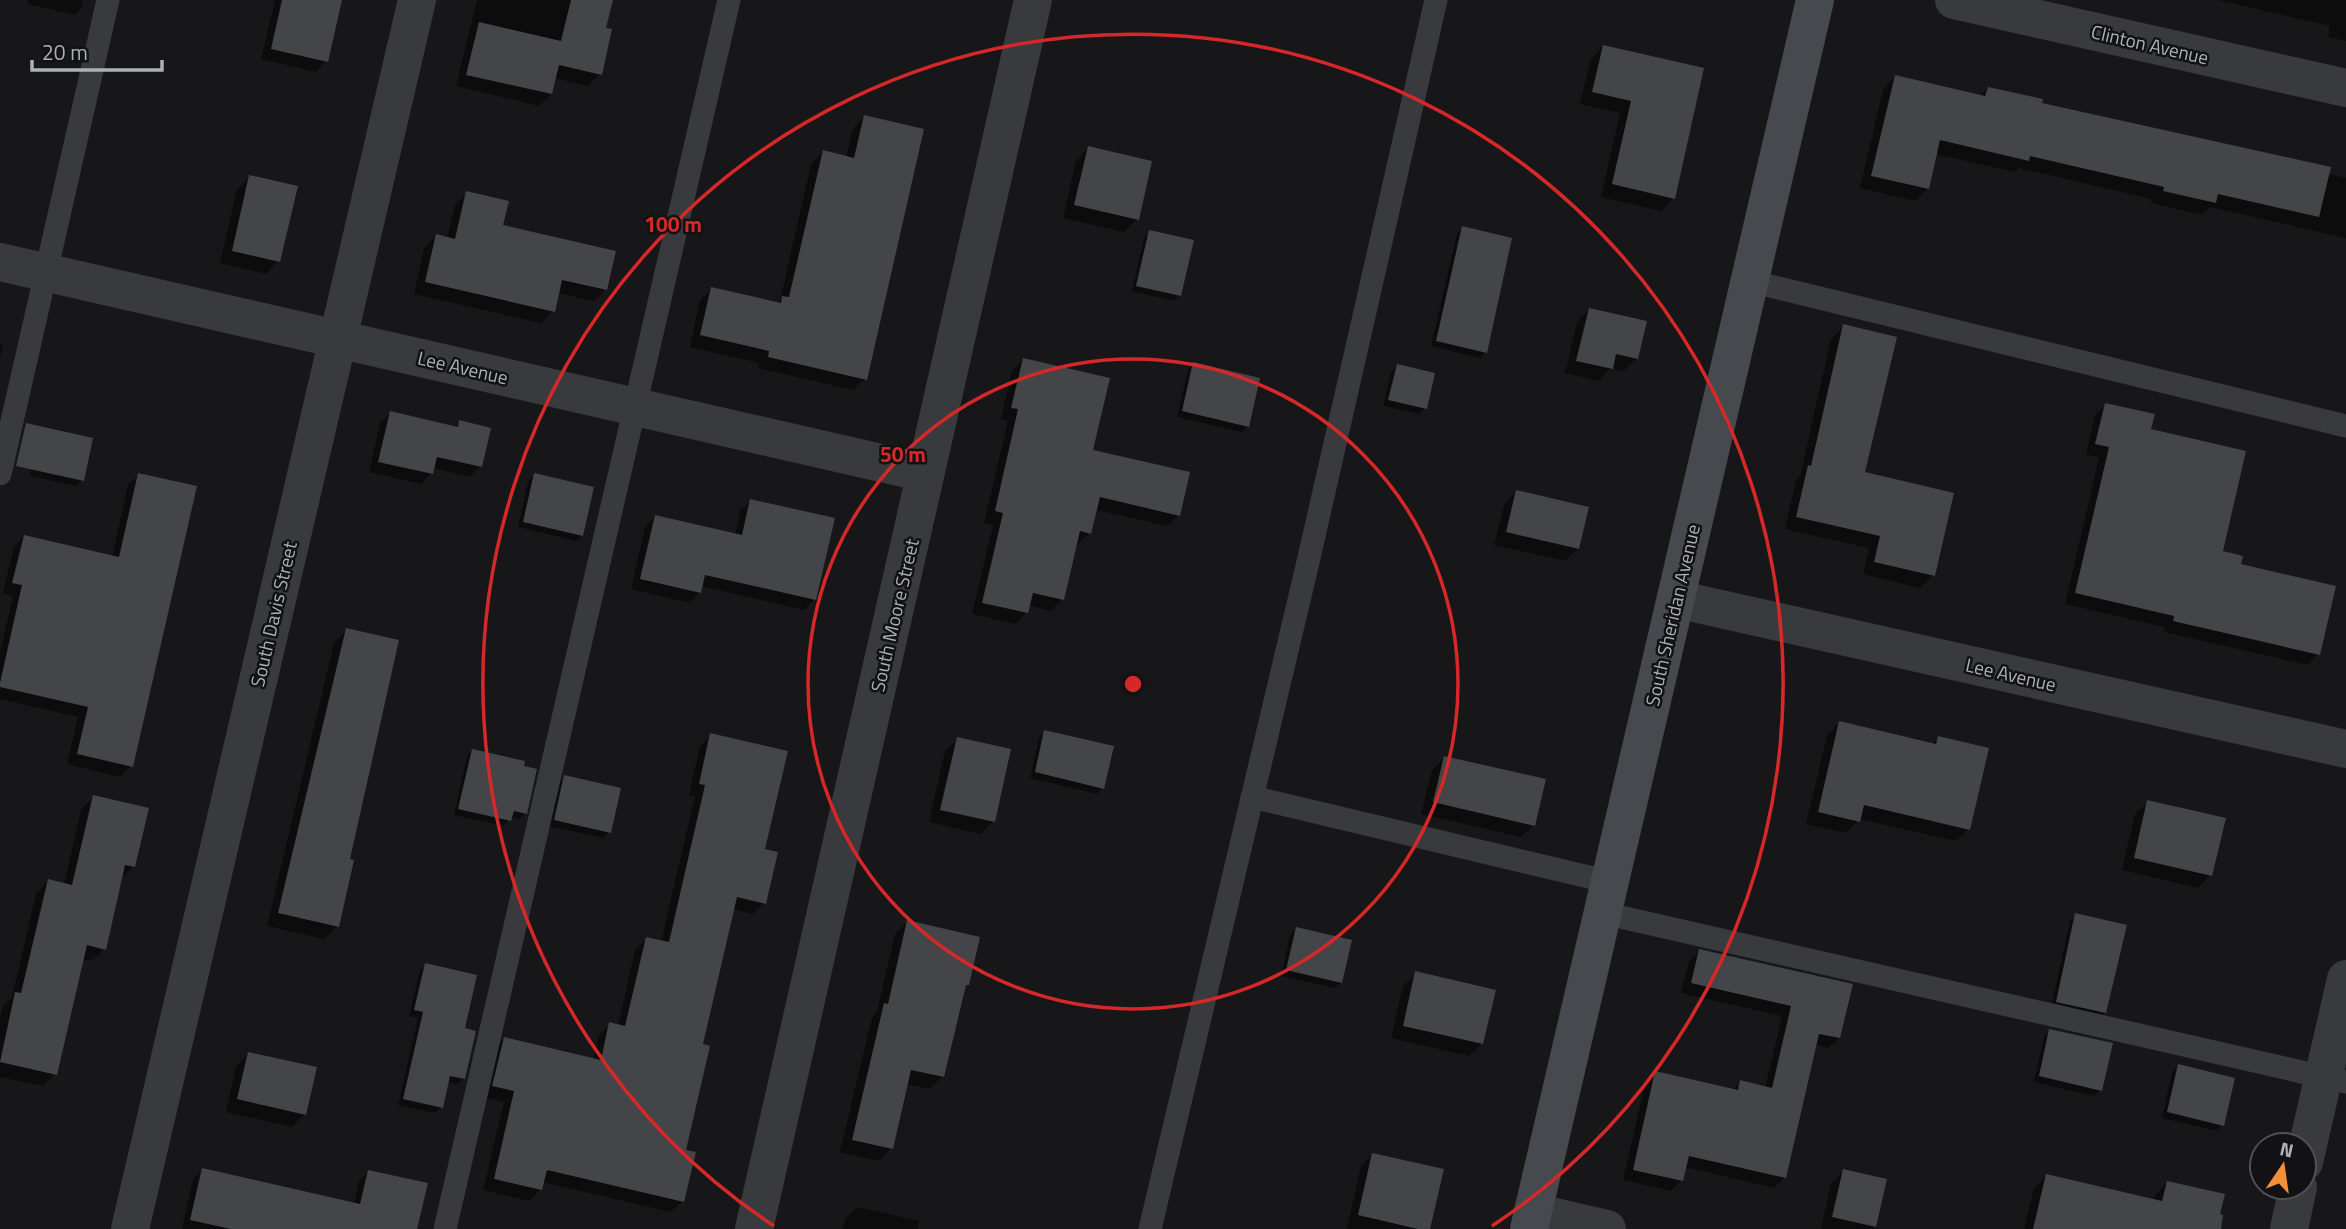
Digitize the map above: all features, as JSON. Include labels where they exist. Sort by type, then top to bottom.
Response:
[{"type":"street","name":"South Davis Street","points":[[130,1229],[417,0]]},
{"type":"street","name":"South Moore Street","points":[[754,1229],[1033,0]]},
{"type":"street","name":"South Sheridan Avenue","points":[[1531,1220],[1815,0]]},
{"type":"street","name":"Clinton Avenue","points":[[1954,0],[2346,88]]},
{"type":"street","name":"Lee Avenue","points":[[0,262],[925,473]]},
{"type":"street","name":"Lee Avenue","points":[[1676,599],[2346,749]]},
{"type":"street","points":[[2316,1131],[2335,1079],[2346,979]]},
{"type":"street","points":[[2289,1229],[2295,1201]]},
{"type":"street","points":[[1531,1220],[1607,1229]]},
{"type":"lane","points":[[0,474],[108,0]]},
{"type":"lane","points":[[445,1229],[729,0]]},
{"type":"lane","points":[[1150,1229],[1311,550],[1436,0]]},
{"type":"lane","points":[[1750,281],[2346,426]]},
{"type":"lane","points":[[1252,797],[1606,898],[2335,1079]]},
{"type":"building","points":[[282,0],[342,0],[328,62],[271,49]]},
{"type":"building","points":[[571,0],[613,0],[606,28],[612,29],[602,75],[559,65],[552,94],[466,75],[479,22],[561,41]]},
{"type":"building","points":[[1603,45],[1704,68],[1675,199],[1612,184],[1631,101],[1592,92]]},
{"type":"building","points":[[1895,75],[1985,96],[1988,87],[2043,99],[2042,103],[2331,167],[2319,217],[2218,194],[2216,203],[2163,191],[2164,187],[2030,156],[2029,161],[1940,140],[1929,189],[1871,176]]},
{"type":"building","points":[[864,115],[924,129],[867,380],[768,357],[769,351],[700,335],[711,287],[781,303],[782,296],[789,297],[823,150],[854,158]]},
{"type":"building","points":[[1088,146],[1152,161],[1139,220],[1074,205]]},
{"type":"building","points":[[249,175],[298,186],[280,262],[232,251]]},
{"type":"building","points":[[466,191],[509,201],[503,225],[616,251],[607,290],[562,280],[555,312],[425,282],[436,234],[455,239]]},
{"type":"building","points":[[1462,226],[1512,238],[1487,353],[1436,341]]},
{"type":"building","points":[[1149,230],[1194,240],[1181,296],[1136,286]]},
{"type":"building","points":[[1589,308],[1647,321],[1638,359],[1616,354],[1613,369],[1576,361]]},
{"type":"building","points":[[1843,324],[1897,337],[1865,472],[1954,493],[1935,576],[1874,562],[1880,536],[1796,517],[1808,465],[1811,466]]},
{"type":"building","points":[[1023,358],[1110,378],[1093,450],[1190,472],[1180,516],[1100,497],[1091,534],[1080,531],[1064,600],[1033,593],[1028,613],[982,603],[1003,513],[995,511],[1018,409],[1011,408]]},
{"type":"building","points":[[1193,362],[1260,378],[1249,427],[1182,411]]},
{"type":"building","points":[[1397,364],[1435,373],[1427,409],[1388,400]]},
{"type":"building","points":[[2105,403],[2155,414],[2151,429],[2246,451],[2223,551],[2243,556],[2241,564],[2336,586],[2320,655],[2173,621],[2174,616],[2075,593],[2109,447],[2095,444]]},
{"type":"building","points":[[390,411],[458,427],[459,420],[491,428],[482,467],[437,457],[433,474],[378,462]]},
{"type":"building","points":[[26,423],[93,438],[84,481],[16,466]]},
{"type":"building","points":[[138,473],[197,486],[133,767],[77,754],[88,707],[0,687],[0,683],[22,585],[12,583],[24,535],[119,557]]},
{"type":"building","points":[[534,473],[594,487],[583,536],[523,522]]},
{"type":"building","points":[[1516,490],[1589,507],[1579,549],[1506,532]]},
{"type":"building","points":[[750,499],[835,518],[816,600],[705,575],[701,593],[640,579],[655,515],[742,535]]},
{"type":"building","points":[[346,628],[399,640],[350,859],[354,860],[339,927],[278,913]]},
{"type":"building","points":[[1839,721],[1936,744],[1938,736],[1989,748],[1970,830],[1864,805],[1860,822],[1818,812]]},
{"type":"building","points":[[1044,730],[1114,746],[1104,789],[1035,772]]},
{"type":"building","points":[[710,733],[788,751],[765,849],[778,852],[766,904],[737,897],[703,1044],[710,1046],[686,1150],[696,1152],[684,1202],[547,1170],[542,1190],[494,1179],[514,1091],[492,1086],[504,1037],[601,1060],[609,1022],[625,1026],[646,937],[669,942],[705,785],[699,784]]},
{"type":"building","points":[[957,737],[1011,749],[995,822],[940,810]]},
{"type":"building","points":[[472,749],[525,761],[524,766],[537,769],[527,814],[514,811],[511,821],[458,809]]},
{"type":"building","points":[[1444,756],[1546,779],[1535,826],[1433,802]]},
{"type":"building","points":[[564,775],[621,788],[611,833],[554,820]]},
{"type":"building","points":[[93,795],[149,808],[135,867],[125,865],[106,950],[87,945],[57,1075],[0,1062],[15,992],[21,993],[48,879],[72,885]]},
{"type":"building","points":[[2147,800],[2226,818],[2212,876],[2134,858]]},
{"type":"building","points":[[2075,913],[2127,925],[2106,1013],[2056,1002]]},
{"type":"building","points":[[907,920],[980,937],[944,1077],[911,1070],[893,1149],[852,1140],[884,1003],[888,1004]]},
{"type":"building","points":[[1296,927],[1352,940],[1342,983],[1286,970]]},
{"type":"building","points":[[1699,949],[1853,984],[1840,1038],[1819,1034],[1786,1178],[1689,1156],[1683,1181],[1633,1170],[1655,1071],[1738,1090],[1740,1080],[1772,1088],[1791,1006],[1691,983]]},
{"type":"building","points":[[425,963],[477,975],[465,1028],[476,1031],[465,1079],[450,1076],[443,1108],[403,1099],[423,1012],[414,1010]]},
{"type":"building","points":[[1415,971],[1496,990],[1483,1044],[1403,1026]]},
{"type":"building","points":[[2049,1029],[2113,1043],[2102,1091],[2039,1076]]},
{"type":"building","points":[[248,1052],[317,1067],[306,1115],[237,1099]]},
{"type":"building","points":[[2178,1064],[2235,1078],[2224,1126],[2167,1112]]},
{"type":"building","points":[[1372,1153],[1444,1169],[1430,1229],[1418,1229],[1358,1215]]},
{"type":"building","points":[[202,1168],[360,1204],[368,1170],[428,1183],[417,1229],[231,1229],[190,1220]]},
{"type":"building","points":[[1843,1169],[1887,1179],[1876,1227],[1832,1217]]},
{"type":"building","points":[[2046,1174],[2162,1201],[2167,1181],[2225,1194],[2220,1214],[2223,1215],[2221,1229],[2033,1229]]}]
